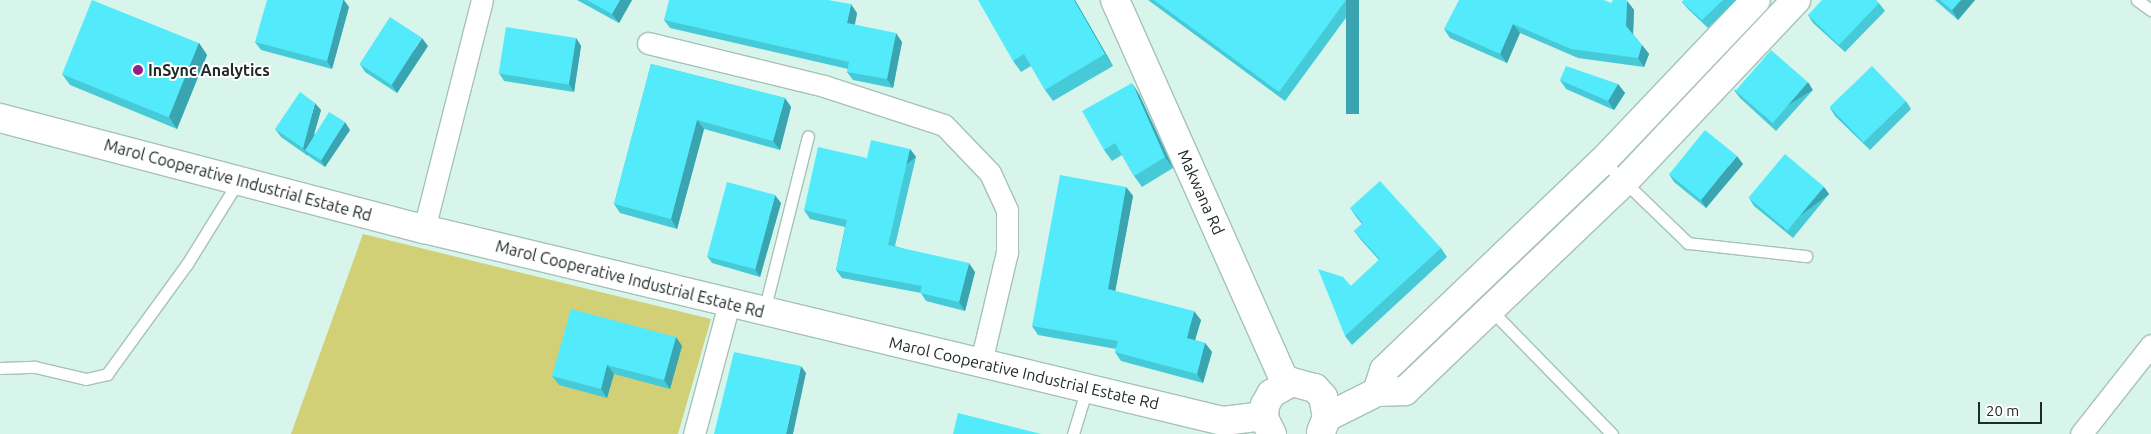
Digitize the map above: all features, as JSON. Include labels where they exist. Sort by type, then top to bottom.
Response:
[{"type":"street","name":"Makwana Rd","points":[[1115,0],[1286,384]]},
{"type":"street","points":[[1377,392],[1384,370],[1471,290],[1603,161],[1756,0]]},
{"type":"street","points":[[1323,425],[1377,392],[1405,392],[1492,312],[1626,180],[1796,0]]},
{"type":"street","points":[[424,229],[477,1]]},
{"type":"street","points":[[648,42],[824,86],[944,125],[990,173],[1007,210],[1007,252],[981,362]]},
{"type":"street","name":"Marol Cooperative Industrial Estate Rd","points":[[0,118],[424,229],[729,303],[1223,421],[1268,425]]},
{"type":"street","points":[[694,434],[729,303]]},
{"type":"street","points":[[2081,434],[2151,345]]},
{"type":"street","points":[[1268,425],[1271,394],[1286,384],[1315,388],[1323,398],[1323,425]]},
{"type":"lane","points":[[2138,0],[2151,10]]},
{"type":"lane","points":[[764,311],[808,136]]},
{"type":"lane","points":[[1603,161],[1626,180],[1688,244],[1806,256]]},
{"type":"lane","points":[[0,368],[35,367],[86,380],[107,374],[187,264],[239,180]]},
{"type":"lane","points":[[1471,290],[1612,434]]},
{"type":"lane","points":[[1073,434],[1087,388]]},
{"type":"shaded area","points":[[363,234],[711,319],[678,434],[291,434]]},
{"type":"building","name":"InSync Analytics","points":[[92,0],[199,43],[169,117],[62,74]]},
{"type":"building","points":[[267,0],[343,0],[327,61],[255,42]]},
{"type":"building","points":[[587,0],[620,0],[612,14]]},
{"type":"building","points":[[669,0],[828,0],[851,4],[847,23],[896,33],[887,79],[847,72],[849,62],[664,20]]},
{"type":"building","points":[[978,0],[1074,0],[1105,54],[1045,90],[1024,54],[1013,61]]},
{"type":"building","points":[[1154,0],[1346,0],[1279,92]]},
{"type":"building","points":[[1459,0],[1604,0],[1611,3],[1613,0],[1626,0],[1626,26],[1642,45],[1638,58],[1571,49],[1513,24],[1500,54],[1444,29]]},
{"type":"building","points":[[1684,0],[1723,0],[1702,20],[1682,2]]},
{"type":"building","points":[[1822,0],[1876,0],[1879,3],[1839,45],[1808,15]]},
{"type":"building","points":[[1940,0],[1961,0],[1952,10]]},
{"type":"building","points":[[390,17],[422,38],[391,85],[360,64]]},
{"type":"building","points":[[506,27],[576,38],[569,85],[499,73]]},
{"type":"building","points":[[1771,50],[1808,82],[1773,123],[1736,91]]},
{"type":"building","points":[[651,64],[785,98],[773,141],[697,120],[671,219],[614,204]]},
{"type":"building","points":[[1566,66],[1618,84],[1608,101],[1560,80]]},
{"type":"building","points":[[1872,66],[1906,101],[1864,142],[1830,107]]},
{"type":"building","points":[[1132,83],[1165,157],[1134,176],[1115,143],[1104,150],[1082,111]]},
{"type":"building","points":[[300,92],[315,103],[303,148],[275,129]]},
{"type":"building","points":[[329,112],[345,122],[321,160],[305,150]]},
{"type":"building","points":[[1705,130],[1737,156],[1701,200],[1669,174]]},
{"type":"building","points":[[871,140],[910,149],[888,245],[969,263],[959,302],[920,293],[922,286],[836,270],[847,220],[804,210],[818,147],[867,158]]},
{"type":"building","points":[[1785,154],[1824,187],[1787,230],[1748,198]]},
{"type":"building","points":[[1060,175],[1126,187],[1108,289],[1194,311],[1187,338],[1205,343],[1197,374],[1115,352],[1118,341],[1032,326]]},
{"type":"building","points":[[1380,181],[1441,248],[1345,336],[1318,269],[1343,277],[1351,286],[1380,259],[1354,231],[1363,223],[1350,208]]},
{"type":"building","points":[[727,182],[775,195],[755,269],[707,256]]},
{"type":"building","points":[[571,309],[676,337],[664,380],[607,365],[601,389],[552,376]]},
{"type":"building","points":[[734,352],[801,366],[786,434],[714,434]]},
{"type":"building","points":[[958,413],[1041,434],[953,434]]},
{"type":"place","name":"InSync Analytics","points":[[138,70]]}]
